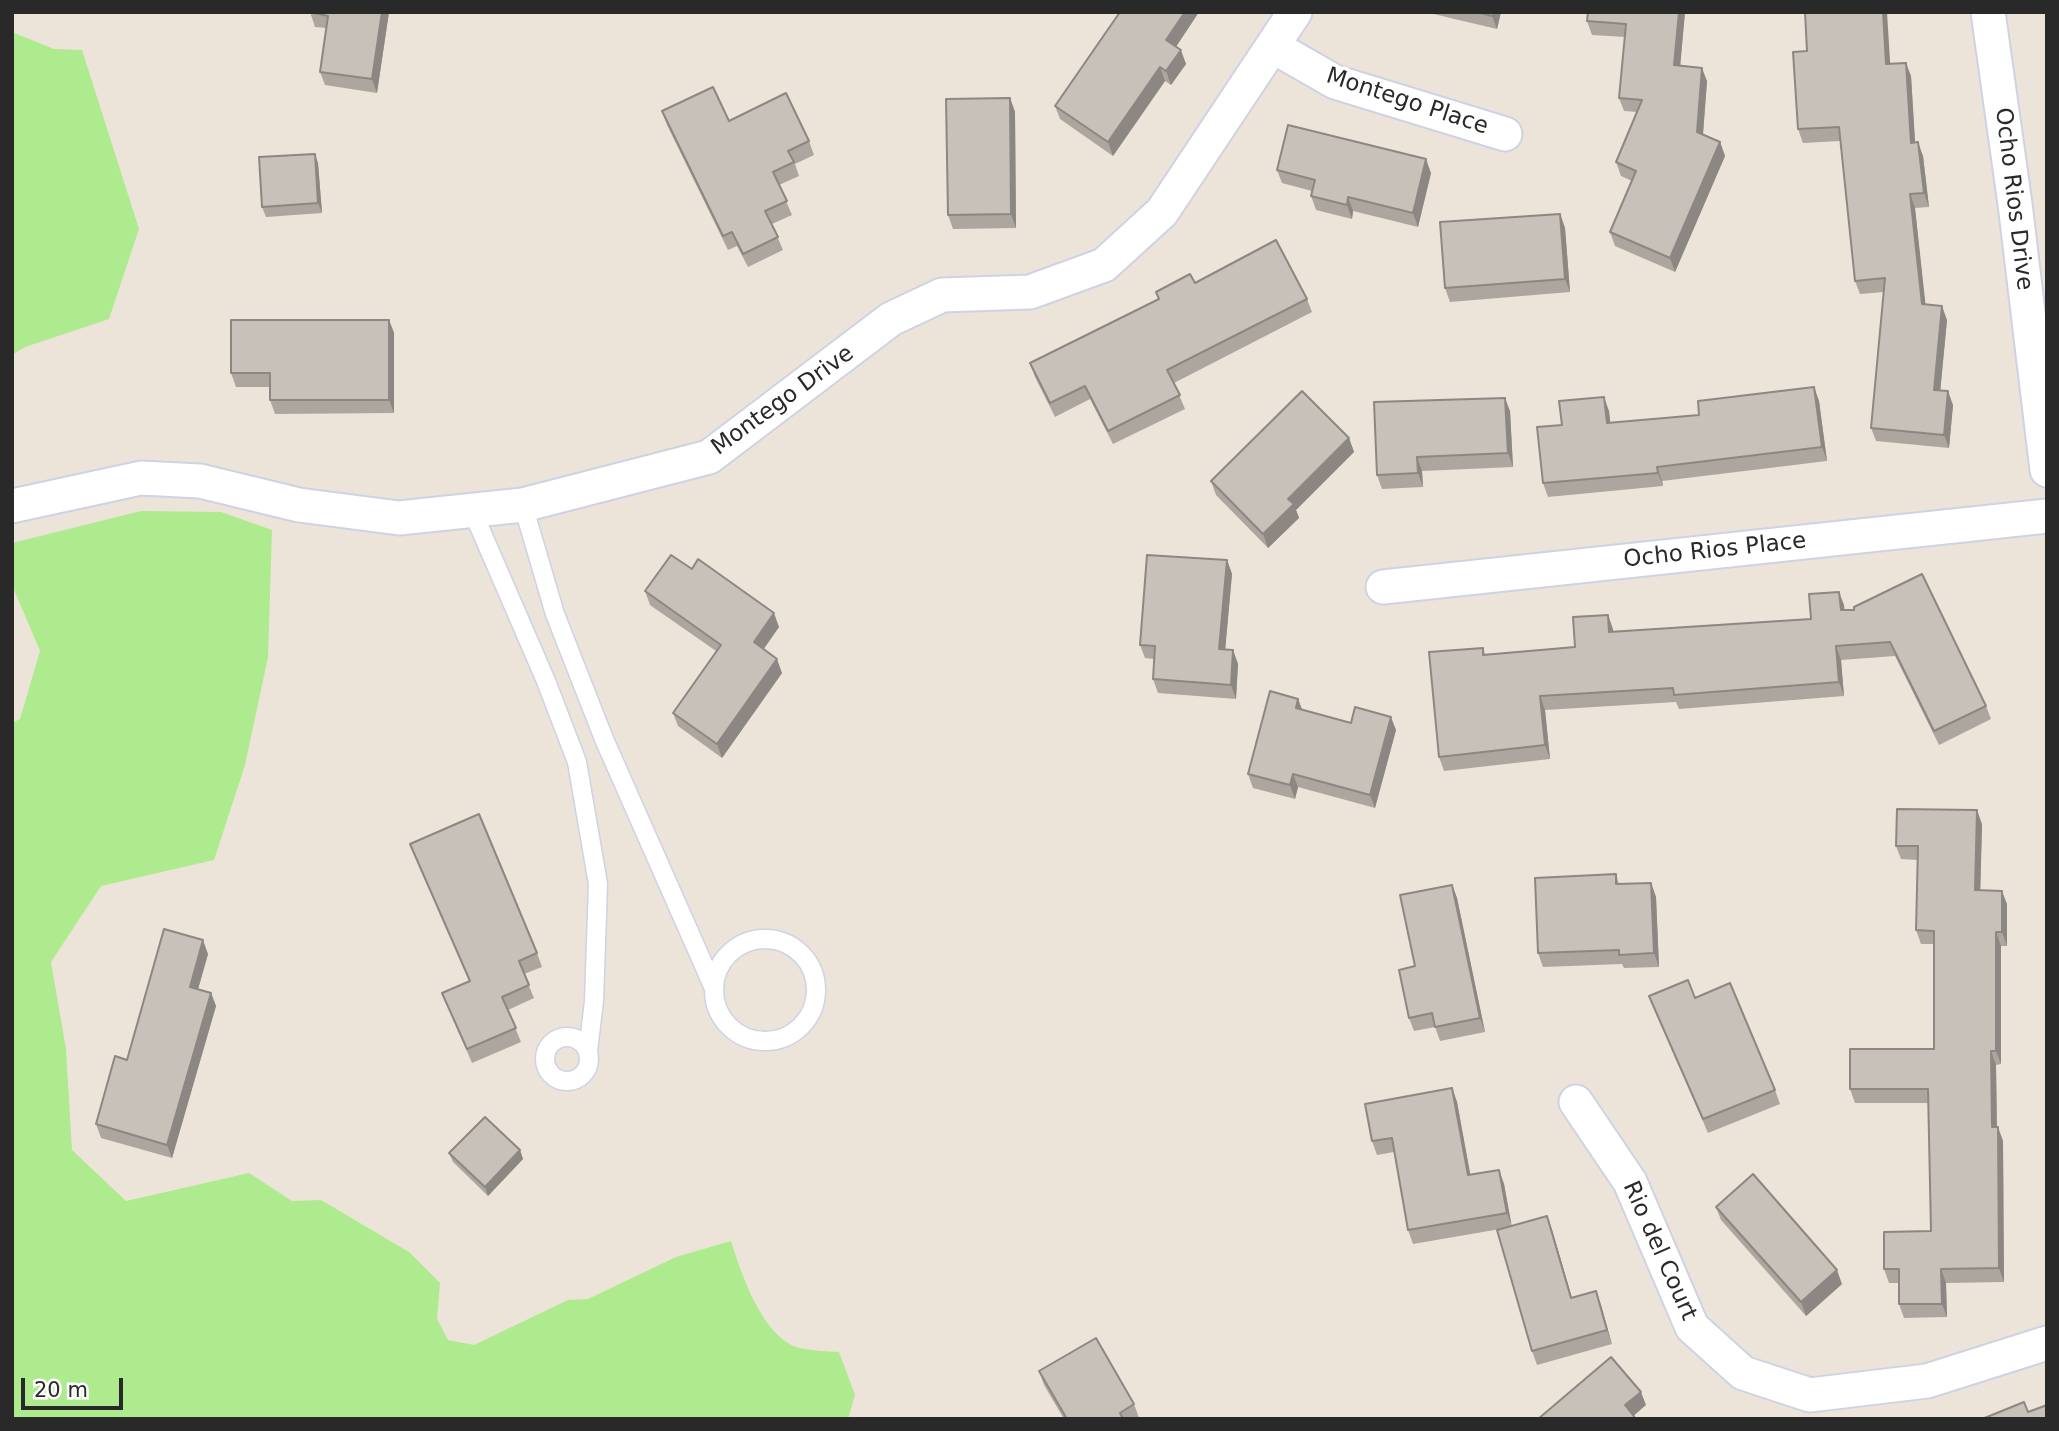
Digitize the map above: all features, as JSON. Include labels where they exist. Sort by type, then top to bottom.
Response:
[{"type":"street","name":"Montego Drive","points":[[12,506],[141,478],[200,481],[299,505],[399,518],[523,505],[709,457],[891,319],[942,295],[1030,292],[1104,265],[1162,212],[1295,12]]},
{"type":"street","name":"Ocho Rios Drive","points":[[1988,12],[2015,204],[2047,470]]},
{"type":"street","name":"Montego Place","points":[[1274,47],[1335,82],[1505,134]]},
{"type":"street","name":"Ocho Rios Place","points":[[1383,587],[2047,516]]},
{"type":"street","name":"Rio del Court","points":[[1576,1102],[1630,1182],[1692,1327],[1743,1373],[1810,1395],[1927,1381],[2047,1343]]},
{"type":"lane","points":[[523,505],[555,614],[604,739],[713,986],[715,1004],[723,1020],[736,1032],[752,1040],[770,1042],[787,1037],[802,1026],[812,1012],[817,994],[816,976],[809,962],[798,950],[768,938],[737,946],[725,956],[713,986]]},
{"type":"lane","points":[[472,510],[546,681],[577,762],[598,884],[594,1001],[587,1051]]},
{"type":"green space","points":[[12,32],[54,49],[82,50],[139,229],[109,319],[25,347],[12,355]]},
{"type":"green space","points":[[141,511],[221,512],[272,530],[268,657],[245,765],[214,860],[101,886],[51,962],[66,1049],[72,1150],[126,1201],[249,1173],[292,1201],[321,1200],[409,1252],[440,1283],[437,1319],[448,1340],[474,1345],[568,1300],[588,1299],[676,1257],[731,1241],[747,1287],[775,1332],[800,1348],[839,1352],[855,1395],[848,1419],[12,1419],[12,723],[20,719],[40,651],[12,585],[12,543]]},
{"type":"building","points":[[310,12],[382,12],[372,79],[320,72],[328,16]]},
{"type":"building","points":[[1120,12],[1185,12],[1166,40],[1181,50],[1166,71],[1160,67],[1108,142],[1055,106]]},
{"type":"building","points":[[1477,12],[1493,12],[1492,16]]},
{"type":"building","points":[[1588,12],[1679,12],[1674,65],[1702,68],[1697,132],[1720,142],[1670,258],[1610,232],[1636,171],[1616,162],[1642,100],[1619,98],[1626,24],[1587,21]]},
{"type":"building","points":[[1805,12],[1883,12],[1886,64],[1906,63],[1911,143],[1918,142],[1924,193],[1910,194],[1922,304],[1942,306],[1934,390],[1948,391],[1944,435],[1871,428],[1885,278],[1855,281],[1839,127],[1798,129],[1793,52],[1807,51]]},
{"type":"building","points":[[713,87],[729,121],[786,93],[809,141],[788,151],[794,162],[773,172],[787,201],[765,211],[778,237],[743,254],[732,232],[723,236],[662,111]]},
{"type":"building","points":[[1010,98],[1011,214],[948,215],[946,99]]},
{"type":"building","points":[[1288,125],[1426,159],[1413,213],[1348,197],[1347,205],[1311,196],[1315,180],[1277,170]]},
{"type":"building","points":[[315,154],[318,203],[262,207],[259,157]]},
{"type":"building","points":[[1560,214],[1565,279],[1445,288],[1440,222]]},
{"type":"building","points":[[1276,240],[1307,299],[1167,370],[1180,395],[1108,431],[1085,386],[1050,403],[1030,363],[1159,299],[1156,292],[1190,274],[1195,283]]},
{"type":"building","points":[[231,320],[389,320],[389,400],[270,400],[270,373],[231,373]]},
{"type":"building","points":[[1814,387],[1822,447],[1657,467],[1658,473],[1543,483],[1537,427],[1562,425],[1559,401],[1604,397],[1607,423],[1699,415],[1698,401]]},
{"type":"building","points":[[1302,391],[1349,438],[1288,499],[1294,504],[1263,534],[1211,481]]},
{"type":"building","points":[[1505,398],[1508,453],[1417,457],[1418,473],[1377,475],[1374,402]]},
{"type":"building","points":[[671,555],[692,569],[698,559],[774,613],[754,642],[777,659],[717,744],[673,713],[721,645],[645,591]]},
{"type":"building","points":[[1147,555],[1227,560],[1219,649],[1233,650],[1231,685],[1153,679],[1155,646],[1140,645]]},
{"type":"building","points":[[1922,574],[1986,706],[1934,731],[1890,642],[1836,646],[1839,682],[1674,695],[1673,688],[1540,696],[1545,745],[1439,757],[1429,652],[1483,648],[1483,655],[1575,647],[1573,617],[1608,615],[1609,632],[1811,619],[1809,594],[1839,592],[1841,610],[1854,610],[1854,607]]},
{"type":"building","points":[[1270,691],[1298,699],[1296,708],[1351,723],[1355,707],[1391,717],[1370,795],[1293,774],[1290,785],[1248,774]]},
{"type":"building","points":[[1897,809],[1977,810],[1975,890],[2002,891],[2002,932],[1996,932],[1996,1051],[1991,1051],[1992,1127],[1998,1127],[1999,1268],[1941,1269],[1942,1304],[1899,1304],[1899,1269],[1884,1269],[1884,1232],[1931,1231],[1928,1089],[1850,1089],[1850,1049],[1934,1049],[1934,931],[1916,930],[1918,846],[1896,846]]},
{"type":"building","points":[[479,814],[537,953],[519,961],[529,985],[502,997],[516,1028],[467,1049],[442,993],[470,981],[410,844]]},
{"type":"building","points":[[1616,874],[1616,884],[1651,883],[1654,953],[1619,955],[1619,950],[1538,953],[1535,878]]},
{"type":"building","points":[[1452,885],[1480,1018],[1435,1027],[1432,1013],[1409,1018],[1399,970],[1415,966],[1400,895]]},
{"type":"building","points":[[164,929],[203,940],[190,987],[211,993],[167,1145],[96,1124],[115,1056],[127,1060]]},
{"type":"building","points":[[1688,980],[1695,998],[1730,983],[1775,1090],[1703,1119],[1649,996]]},
{"type":"building","points":[[1452,1088],[1468,1175],[1499,1170],[1507,1213],[1408,1230],[1392,1138],[1372,1141],[1365,1104]]},
{"type":"building","points":[[485,1117],[520,1150],[485,1187],[449,1153]]},
{"type":"building","points":[[1753,1174],[1837,1270],[1801,1302],[1716,1207]]},
{"type":"building","points":[[1547,1216],[1571,1298],[1596,1291],[1607,1330],[1532,1351],[1497,1230]]},
{"type":"building","points":[[1096,1338],[1134,1404],[1120,1413],[1123,1419],[1067,1419],[1039,1371]]},
{"type":"building","points":[[1611,1357],[1641,1392],[1625,1405],[1636,1419],[1538,1419]]},
{"type":"building","points":[[2024,1402],[2028,1412],[2047,1405],[2047,1419],[1982,1419]]}]
